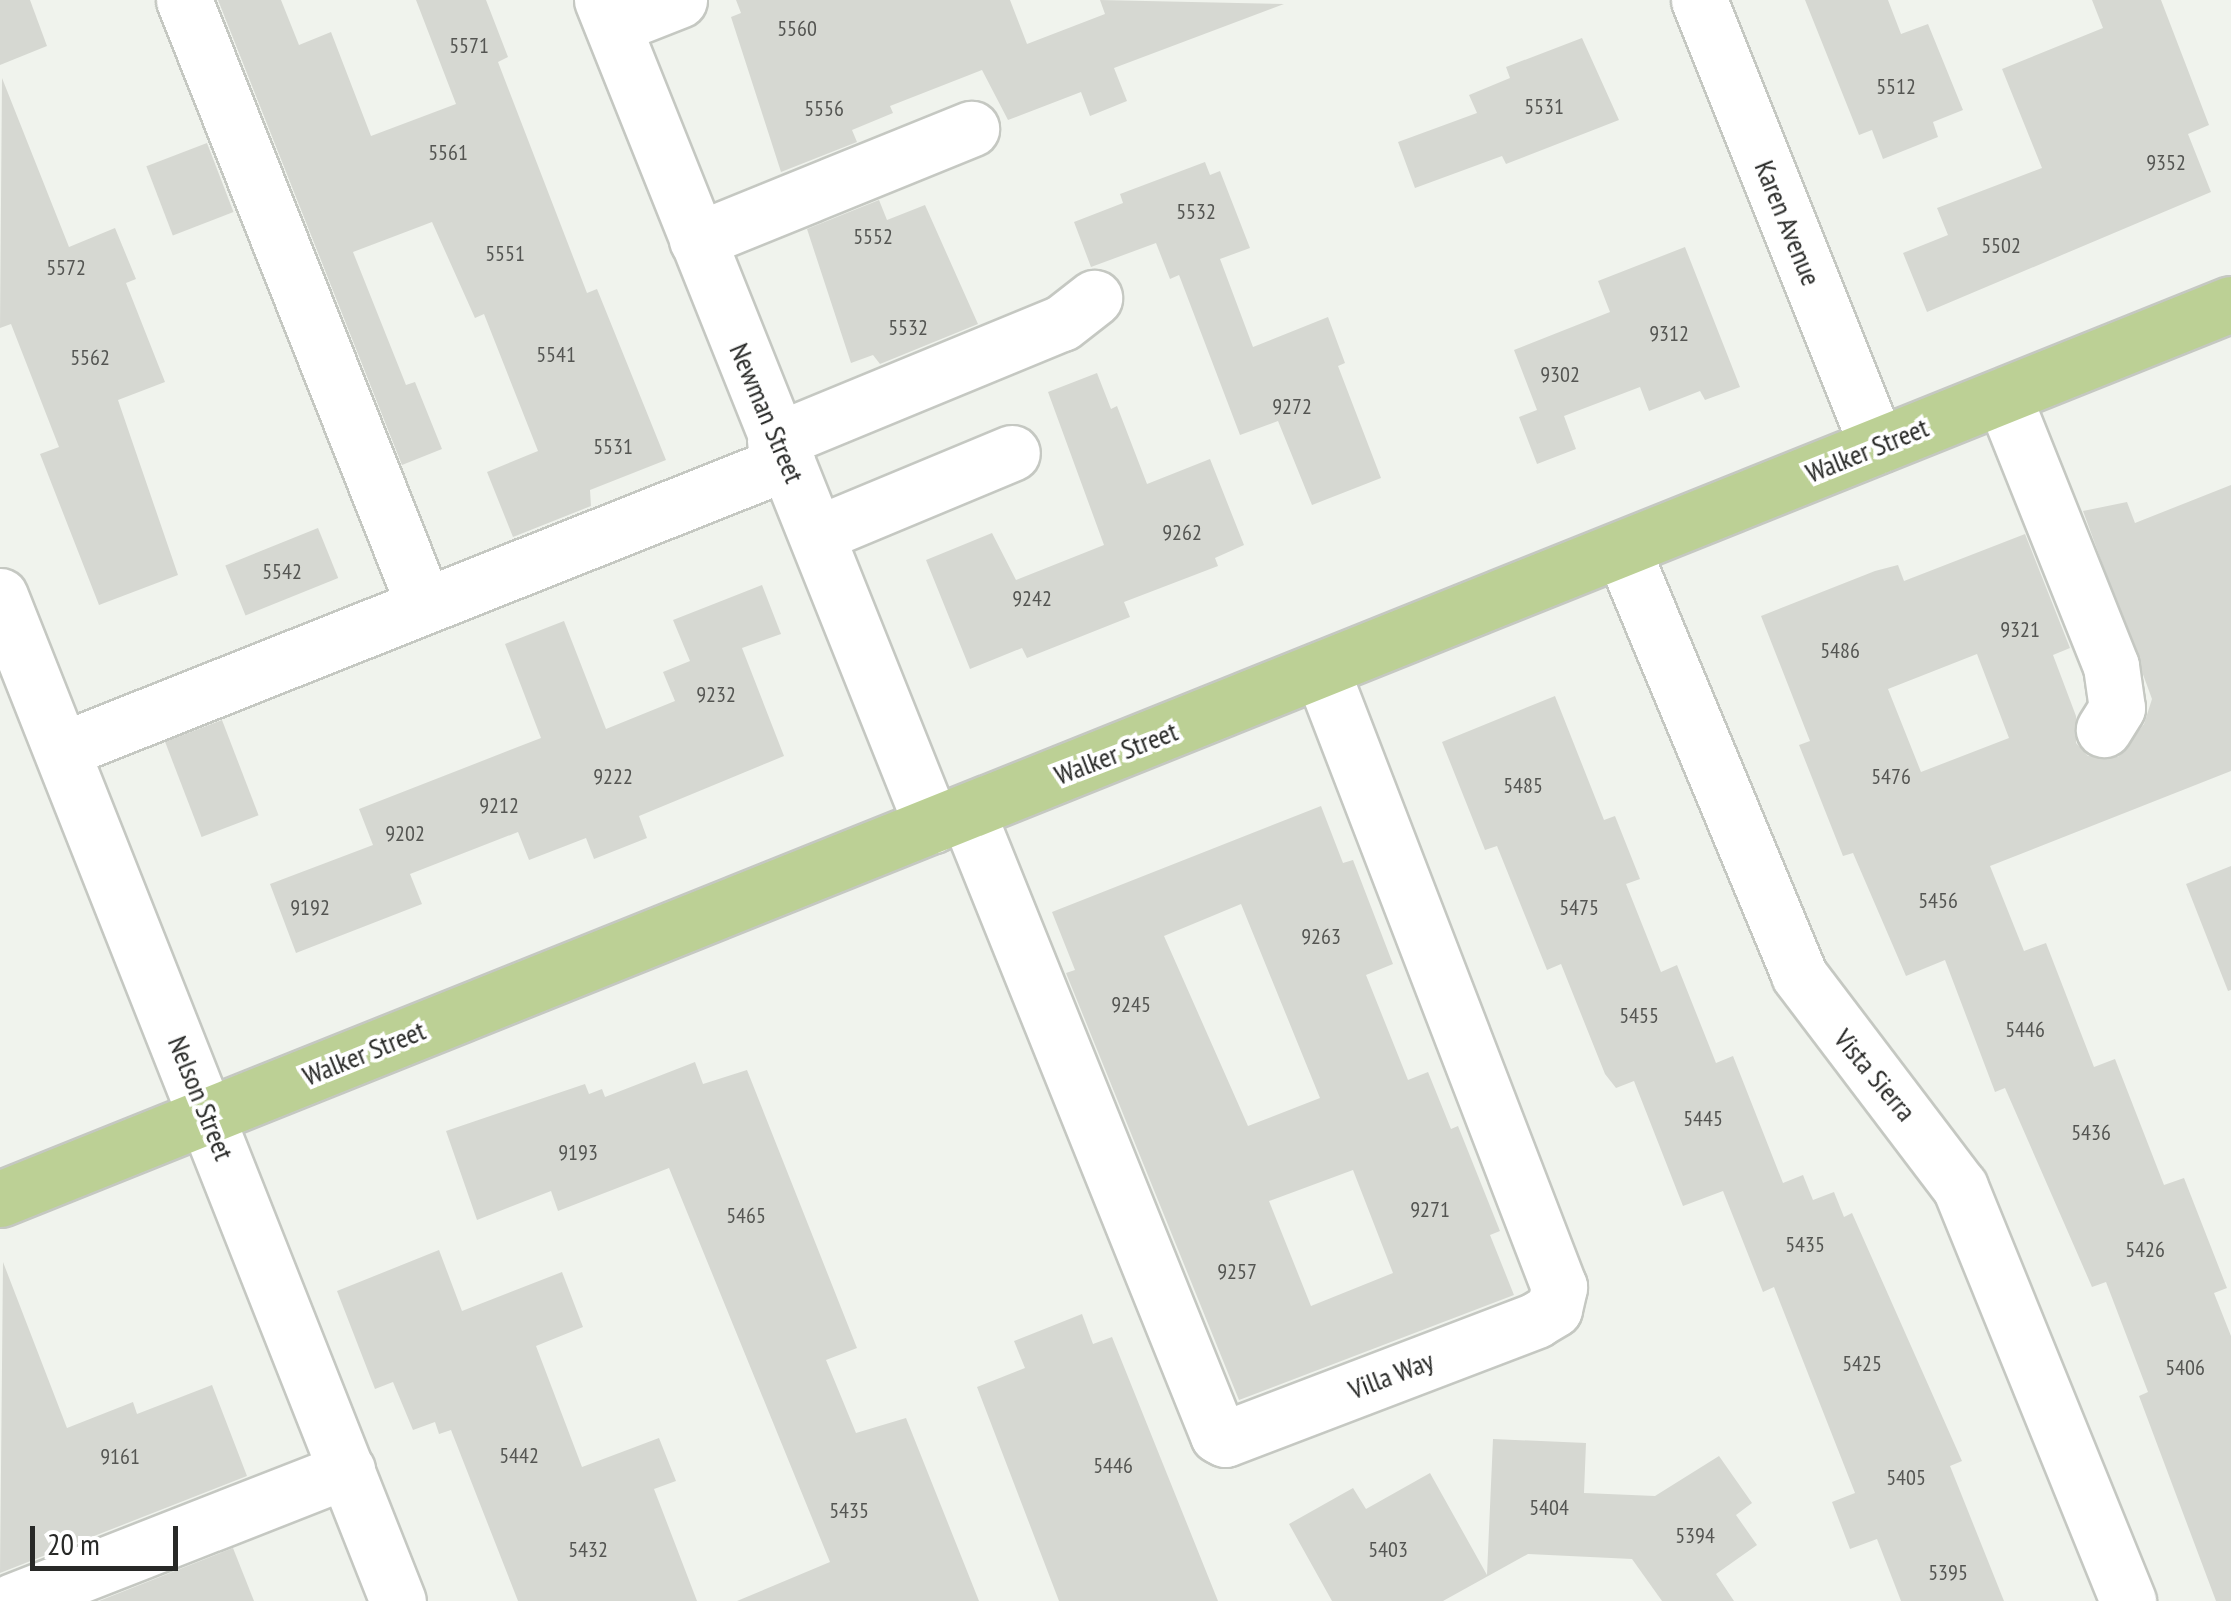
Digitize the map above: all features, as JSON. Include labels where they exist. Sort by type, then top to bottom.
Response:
[{"type":"main road","name":"Walker Street","points":[[0,1199],[1322,672],[2231,304]]},
{"type":"street","points":[[184,0],[424,606]]},
{"type":"street","points":[[608,13],[679,0]]},
{"type":"street","name":"Karen Avenue","points":[[1699,0],[1877,446]]},
{"type":"street","name":"Newman Street","points":[[608,13],[781,451],[949,818]]},
{"type":"street","points":[[697,240],[971,129]]},
{"type":"street","points":[[62,750],[424,606],[781,451],[1062,323],[1094,298]]},
{"type":"street","points":[[2002,396],[2112,666],[2117,708],[2104,728]]},
{"type":"street","points":[[817,534],[1012,453]]},
{"type":"street","name":"Vista Sierra","points":[[1622,548],[1798,975],[1960,1187],[2128,1601]]},
{"type":"street","name":"Nelson Street","points":[[0,596],[398,1601]]},
{"type":"street","name":"Villa Way","points":[[949,818],[1218,1435],[1225,1439],[1536,1320],[1554,1309],[1559,1287],[1322,672]]},
{"type":"street","points":[[13,1601],[347,1470]]},
{"type":"building","points":[[0,0],[30,0],[47,46],[0,65]]},
{"type":"building","points":[[218,0],[281,0],[299,45],[331,32],[371,136],[456,104],[416,0],[486,0],[508,57],[498,62],[587,293],[597,289],[666,460],[590,490],[591,506],[513,537],[487,472],[538,451],[484,314],[475,318],[432,222],[353,252],[406,385],[415,382],[442,449],[402,465]]},
{"type":"building","points":[[736,0],[1010,0],[1027,44],[1105,14],[1100,0],[1284,4],[1114,68],[1127,101],[1090,116],[1081,92],[1008,120],[982,70],[890,106],[893,113],[852,130],[857,142],[781,172],[731,17],[741,13]]},
{"type":"building","points":[[1805,0],[1888,0],[1901,34],[1928,24],[1963,110],[1933,122],[1938,137],[1883,159],[1872,130],[1859,135]]},
{"type":"building","points":[[2092,0],[2161,0],[2209,125],[2188,134],[2211,192],[1927,312],[1903,253],[1948,235],[1937,208],[2042,168],[2002,69],[2103,28]]},
{"type":"building","points":[[1582,38],[1619,120],[1506,164],[1502,156],[1415,188],[1398,142],[1477,113],[1469,95],[1510,78],[1506,67]]},
{"type":"building","points":[[2,78],[69,247],[115,228],[136,279],[126,283],[165,382],[118,400],[178,575],[99,605],[40,454],[59,447],[11,324],[0,328]]},
{"type":"building","points":[[207,143],[234,212],[173,235],[146,166]]},
{"type":"building","points":[[1205,162],[1210,175],[1220,171],[1250,248],[1220,259],[1253,347],[1328,317],[1345,363],[1338,366],[1381,478],[1312,505],[1278,421],[1240,435],[1179,275],[1170,279],[1156,243],[1091,267],[1074,222],[1123,203],[1120,194]]},
{"type":"building","points":[[879,200],[887,220],[925,205],[978,324],[880,364],[873,355],[851,363],[807,229]]},
{"type":"building","points":[[1685,247],[1740,387],[1705,400],[1700,391],[1649,411],[1640,387],[1564,416],[1576,449],[1537,464],[1519,417],[1537,410],[1514,350],[1610,312],[1598,281]]},
{"type":"building","points":[[1097,373],[1111,409],[1117,406],[1147,484],[1210,459],[1244,545],[1215,558],[1218,566],[1124,602],[1130,617],[1027,658],[1022,648],[970,669],[926,560],[992,533],[1016,580],[1104,545],[1048,392]]},
{"type":"building","points":[[2231,485],[2231,771],[1990,866],[2024,951],[2046,943],[2094,1067],[2115,1059],[2164,1185],[2184,1178],[2227,1288],[2214,1293],[2231,1336],[2231,1601],[2216,1601],[2139,1396],[2148,1392],[2106,1282],[2092,1287],[2005,1088],[1995,1092],[1945,960],[1906,976],[1853,853],[1843,856],[1799,745],[1810,741],[1761,616],[1875,571],[1898,565],[1904,581],[2025,534],[2070,648],[2053,655],[2076,716],[2076,743],[2088,756],[2118,757],[2144,724],[2152,699],[2083,511],[2127,502],[2135,523]],"holes":[[[1977,654],[2009,738],[1921,772],[1888,689]]]},
{"type":"building","points":[[318,528],[338,578],[246,616],[225,565]]},
{"type":"building","points":[[762,585],[781,634],[742,648],[784,756],[639,816],[647,838],[594,859],[586,838],[529,860],[518,832],[410,874],[422,904],[296,953],[270,884],[373,845],[359,809],[541,738],[505,644],[564,621],[606,729],[675,701],[663,672],[690,661],[673,620]]},
{"type":"building","points":[[1555,696],[1604,820],[1615,816],[1640,879],[1626,884],[1661,972],[1677,965],[1716,1063],[1733,1056],[1783,1183],[1803,1175],[1813,1200],[1834,1192],[1844,1217],[1852,1213],[1962,1461],[1950,1466],[2004,1601],[1901,1601],[1877,1539],[1850,1549],[1832,1502],[1855,1493],[1774,1287],[1763,1292],[1723,1191],[1683,1206],[1634,1081],[1616,1088],[1605,1074],[1561,964],[1547,970],[1497,846],[1485,850],[1442,742]]},
{"type":"building","points":[[222,720],[259,815],[202,837],[165,742]]},
{"type":"building","points":[[1321,806],[1343,863],[1353,860],[1393,964],[1366,975],[1408,1080],[1428,1072],[1451,1129],[1458,1126],[1500,1231],[1490,1235],[1514,1295],[1239,1400],[1066,973],[1075,970],[1052,912]],"holes":[[[1241,904],[1320,1098],[1248,1126],[1164,936]],[[1353,1170],[1393,1273],[1311,1306],[1269,1201]]]},
{"type":"building","points":[[2231,866],[2231,990],[2228,991],[2186,884]]},
{"type":"building","points":[[695,1062],[703,1084],[747,1070],[857,1348],[826,1360],[856,1433],[906,1418],[979,1601],[737,1601],[830,1562],[669,1168],[558,1211],[551,1191],[477,1220],[446,1131],[585,1084],[589,1094],[602,1089],[605,1097]]},
{"type":"building","points":[[439,1250],[462,1311],[562,1272],[583,1327],[536,1346],[582,1467],[659,1438],[676,1481],[654,1489],[697,1601],[518,1601],[451,1430],[439,1434],[435,1422],[413,1430],[393,1382],[375,1389],[337,1291]]},
{"type":"building","points":[[3,1262],[67,1428],[133,1402],[137,1414],[212,1385],[247,1476],[0,1573]]},
{"type":"building","points":[[1082,1314],[1093,1344],[1112,1337],[1218,1601],[1059,1601],[977,1387],[1025,1368],[1014,1341]]},
{"type":"building","points":[[1493,1439],[1586,1443],[1584,1493],[1655,1496],[1719,1456],[1752,1503],[1736,1515],[1757,1545],[1716,1574],[1734,1601],[1662,1601],[1632,1559],[1528,1554],[1443,1601],[1332,1601],[1289,1524],[1353,1488],[1366,1509],[1430,1473],[1487,1575]]},
{"type":"building","points":[[233,1548],[254,1601],[99,1601]]}]
